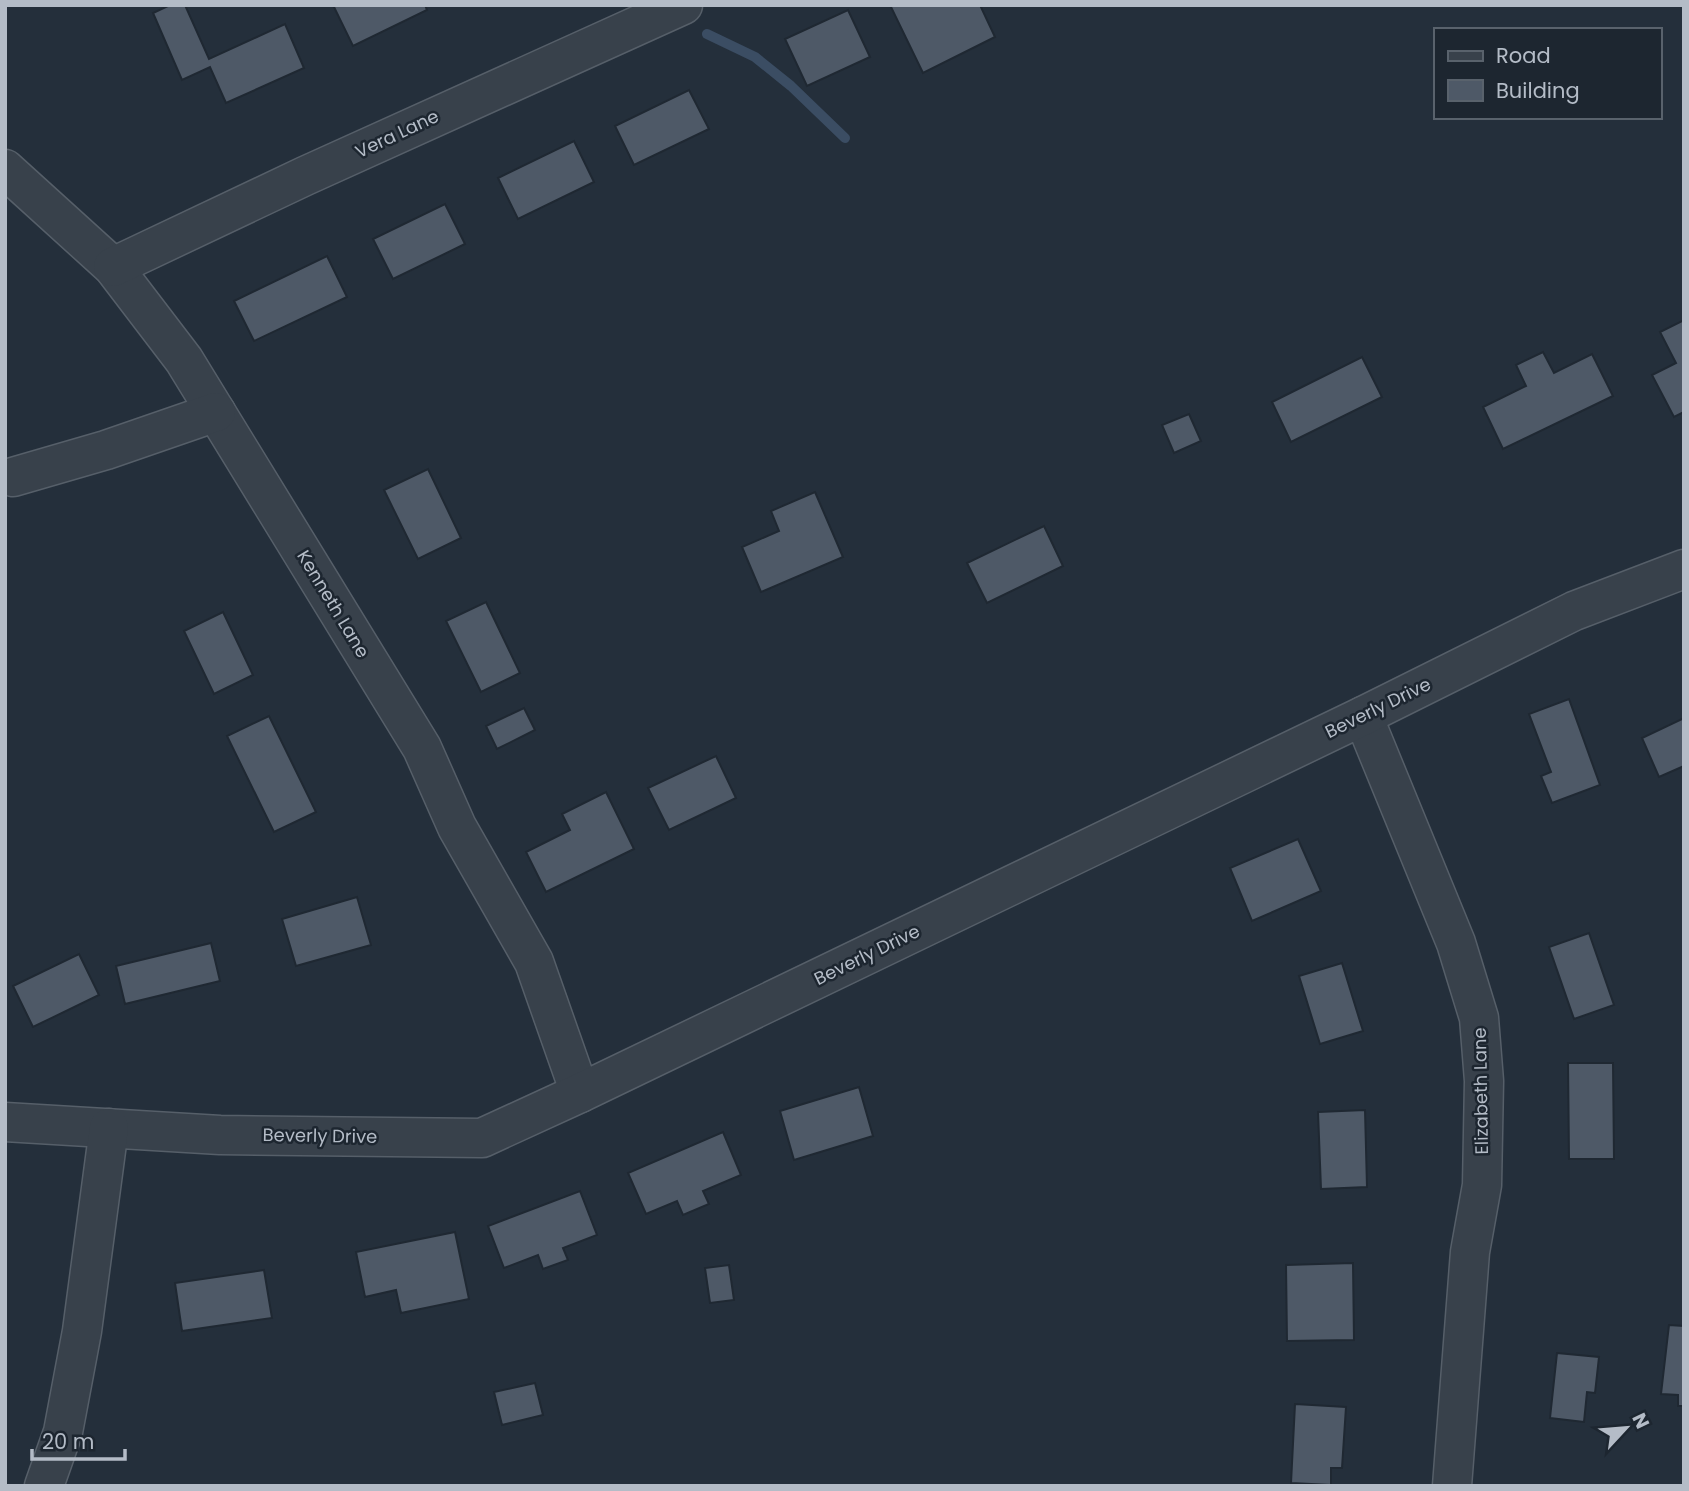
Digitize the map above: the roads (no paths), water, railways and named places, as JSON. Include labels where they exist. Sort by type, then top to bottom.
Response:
[{"type":"street","name":"Vera Lane","points":[[113,267],[305,176],[683,5]]},
{"type":"street","name":"Kenneth Lane","points":[[5,169],[113,267],[184,360],[422,748],[457,827],[534,962],[580,1093]]},
{"type":"street","points":[[13,477],[106,450],[216,412]]},
{"type":"street","name":"Beverly Drive","points":[[5,1122],[220,1135],[482,1138],[1363,716],[1574,611],[1684,569]]},
{"type":"street","name":"Elizabeth Lane","points":[[1363,716],[1456,943],[1479,1018],[1484,1081],[1482,1185],[1470,1252],[1452,1486]]},
{"type":"street","points":[[44,1486],[63,1432],[82,1331],[108,1128]]},
{"type":"waterway","points":[[707,34],[755,57],[791,86],[845,138]]}]
